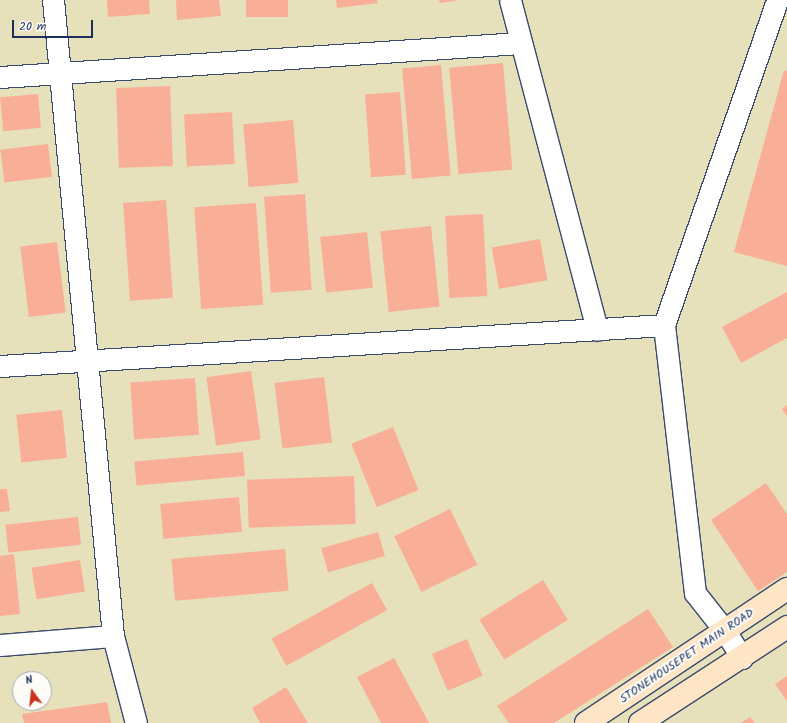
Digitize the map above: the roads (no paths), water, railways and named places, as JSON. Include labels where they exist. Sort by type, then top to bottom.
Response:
[{"type":"main road","name":"STONEHOUSEPET MAIN ROAD","points":[[586,723],[787,589]]},
{"type":"main road","points":[[640,723],[742,658],[787,627]]},
{"type":"street","points":[[53,0],[113,636],[136,723]]},
{"type":"street","points":[[510,0],[520,43],[597,330]]},
{"type":"street","points":[[742,658],[725,631],[695,593],[664,325],[777,0]]},
{"type":"street","points":[[0,77],[520,43]]},
{"type":"street","points":[[0,366],[664,325]]},
{"type":"street","points":[[0,645],[113,636]]}]
